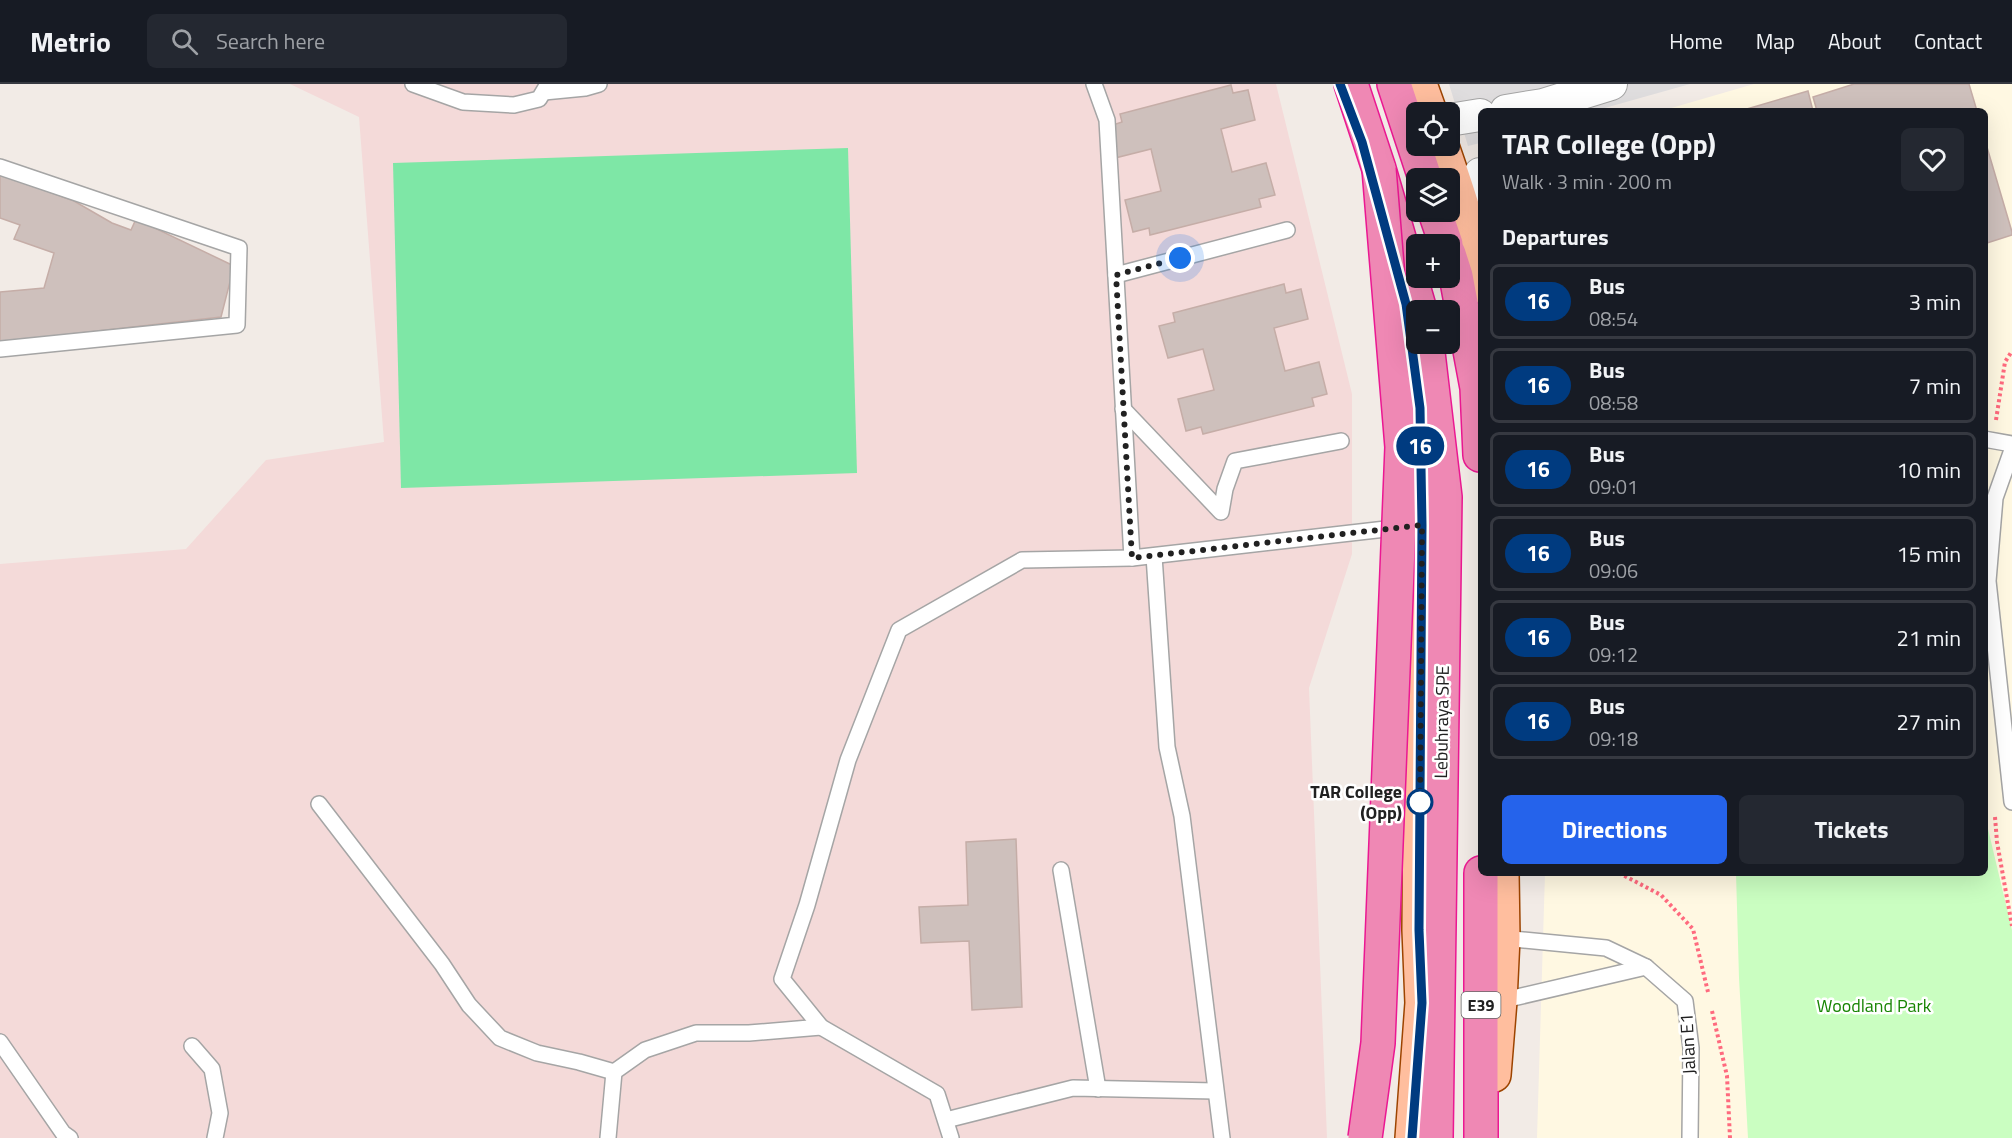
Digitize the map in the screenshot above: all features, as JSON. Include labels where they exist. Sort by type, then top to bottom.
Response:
[{"type":"highway","points":[[1351,84],[1379,169],[1417,300]]},
{"type":"highway","points":[[1394,84],[1422,168]]},
{"type":"highway","points":[[1365,1138],[1378,1043],[1402,447],[1379,169]]},
{"type":"highway","points":[[1458,288],[1477,388],[1478,410]]},
{"type":"highway","name":"Lebuhraya SPE","points":[[1427,354],[1445,497],[1436,1138]]},
{"type":"highway","name":"E39","points":[[1481,876],[1481,1138]]},
{"type":"main road","points":[[1340,84],[1362,142],[1406,304],[1420,408],[1422,525],[1419,930],[1422,1003],[1412,1138]]},
{"type":"main road","points":[[1420,84],[1426,102]]},
{"type":"main road","points":[[1457,222],[1477,260],[1478,269]]},
{"type":"main road","points":[[1491,1138],[1503,938],[1502,876]]},
{"type":"street","points":[[1540,108],[1611,84]]},
{"type":"street","points":[[1460,118],[1478,115]]},
{"type":"street","points":[[1460,196],[1478,176]]},
{"type":"lane","points":[[413,84],[463,102],[514,105],[539,99],[546,88],[585,88],[599,84]]},
{"type":"lane","points":[[1094,84],[1107,120],[1132,558]]},
{"type":"lane","points":[[0,167],[239,248],[237,325],[0,349]]},
{"type":"lane","points":[[1116,275],[1287,230]]},
{"type":"lane","points":[[1124,409],[1221,512],[1225,489],[1235,461],[1341,441]]},
{"type":"lane","points":[[1988,439],[2012,444]]},
{"type":"lane","points":[[2012,450],[1995,498],[1988,580],[2012,802]]},
{"type":"lane","points":[[951,1138],[937,1094],[821,1027],[782,979],[807,905],[848,760],[899,630],[1022,560],[1132,558],[1422,525]]},
{"type":"lane","points":[[1154,556],[1167,747],[1182,816],[1222,1138]]},
{"type":"lane","points":[[319,804],[442,964],[469,1005],[500,1038],[537,1053],[614,1072]]},
{"type":"lane","points":[[1061,870],[1098,1089]]},
{"type":"lane","name":"Jalan E1","points":[[1503,938],[1606,948],[1646,967],[1685,1001],[1691,1048],[1690,1138]]},
{"type":"lane","points":[[1500,1001],[1646,967]]},
{"type":"lane","points":[[608,1138],[614,1072],[645,1050],[696,1033],[749,1033],[821,1027]]},
{"type":"lane","points":[[0,1042],[63,1133],[70,1138]]},
{"type":"lane","points":[[192,1046],[212,1069],[220,1113],[215,1138]]},
{"type":"lane","points":[[946,1120],[1073,1088],[1215,1091]]},
{"type":"path","points":[[1988,439],[2005,362],[2012,351]]},
{"type":"shaded area","points":[[290,84],[1276,84],[1352,394],[1352,554],[1309,688],[1327,1138],[0,1138],[0,564],[186,549],[266,460],[384,442],[359,117]]},
{"type":"shaded area","points":[[1449,84],[1690,84],[1605,108],[1478,108],[1478,144],[1468,146],[1460,120],[1460,102],[1455,102]]},
{"type":"shaded area","points":[[1754,84],[2012,84],[2012,1138],[1537,1138],[1545,876],[1988,876],[1988,108],[1671,108]]},
{"type":"green space","points":[[848,148],[857,473],[401,488],[393,163]]},
{"type":"green space","name":"Woodland Park","points":[[1988,829],[2012,930],[2012,1138],[1748,1138],[1736,876],[1988,876]]},
{"type":"building","points":[[1854,84],[1969,84],[1976,108],[1816,108],[1813,97]]},
{"type":"building","points":[[1231,85],[1233,93],[1248,90],[1255,120],[1221,129],[1232,172],[1266,163],[1275,195],[1259,199],[1261,207],[1150,235],[1149,228],[1133,232],[1125,200],[1161,191],[1151,149],[1115,158],[1107,127],[1122,122],[1120,114]]},
{"type":"building","points":[[1808,91],[1812,108],[1750,108]]},
{"type":"building","points":[[1988,151],[2012,232],[2012,235],[1988,243]]},
{"type":"building","points":[[0,174],[74,201],[112,223],[131,230],[136,219],[234,266],[221,317],[0,342],[0,292],[44,288],[54,253],[14,239],[20,225],[0,218]]},
{"type":"building","points":[[1284,284],[1286,293],[1301,289],[1308,319],[1274,328],[1285,371],[1319,362],[1327,394],[1312,398],[1314,406],[1203,434],[1201,427],[1186,431],[1178,399],[1214,390],[1203,349],[1168,358],[1159,326],[1175,322],[1173,313]]},
{"type":"building","points":[[1016,839],[1022,1007],[972,1010],[969,941],[921,943],[919,907],[968,905],[966,842]]},
{"type":"bus line","name":"16","points":[[1340,84],[1362,142],[1406,304],[1420,408],[1422,525],[1419,930],[1422,1003],[1412,1138]]},
{"type":"place","name":"TAR College (Opp)","points":[[1420,802]]},
{"type":"route","points":[[1180,258],[1116,275],[1132,558],[1422,525],[1420,811],[1420,802]]}]
